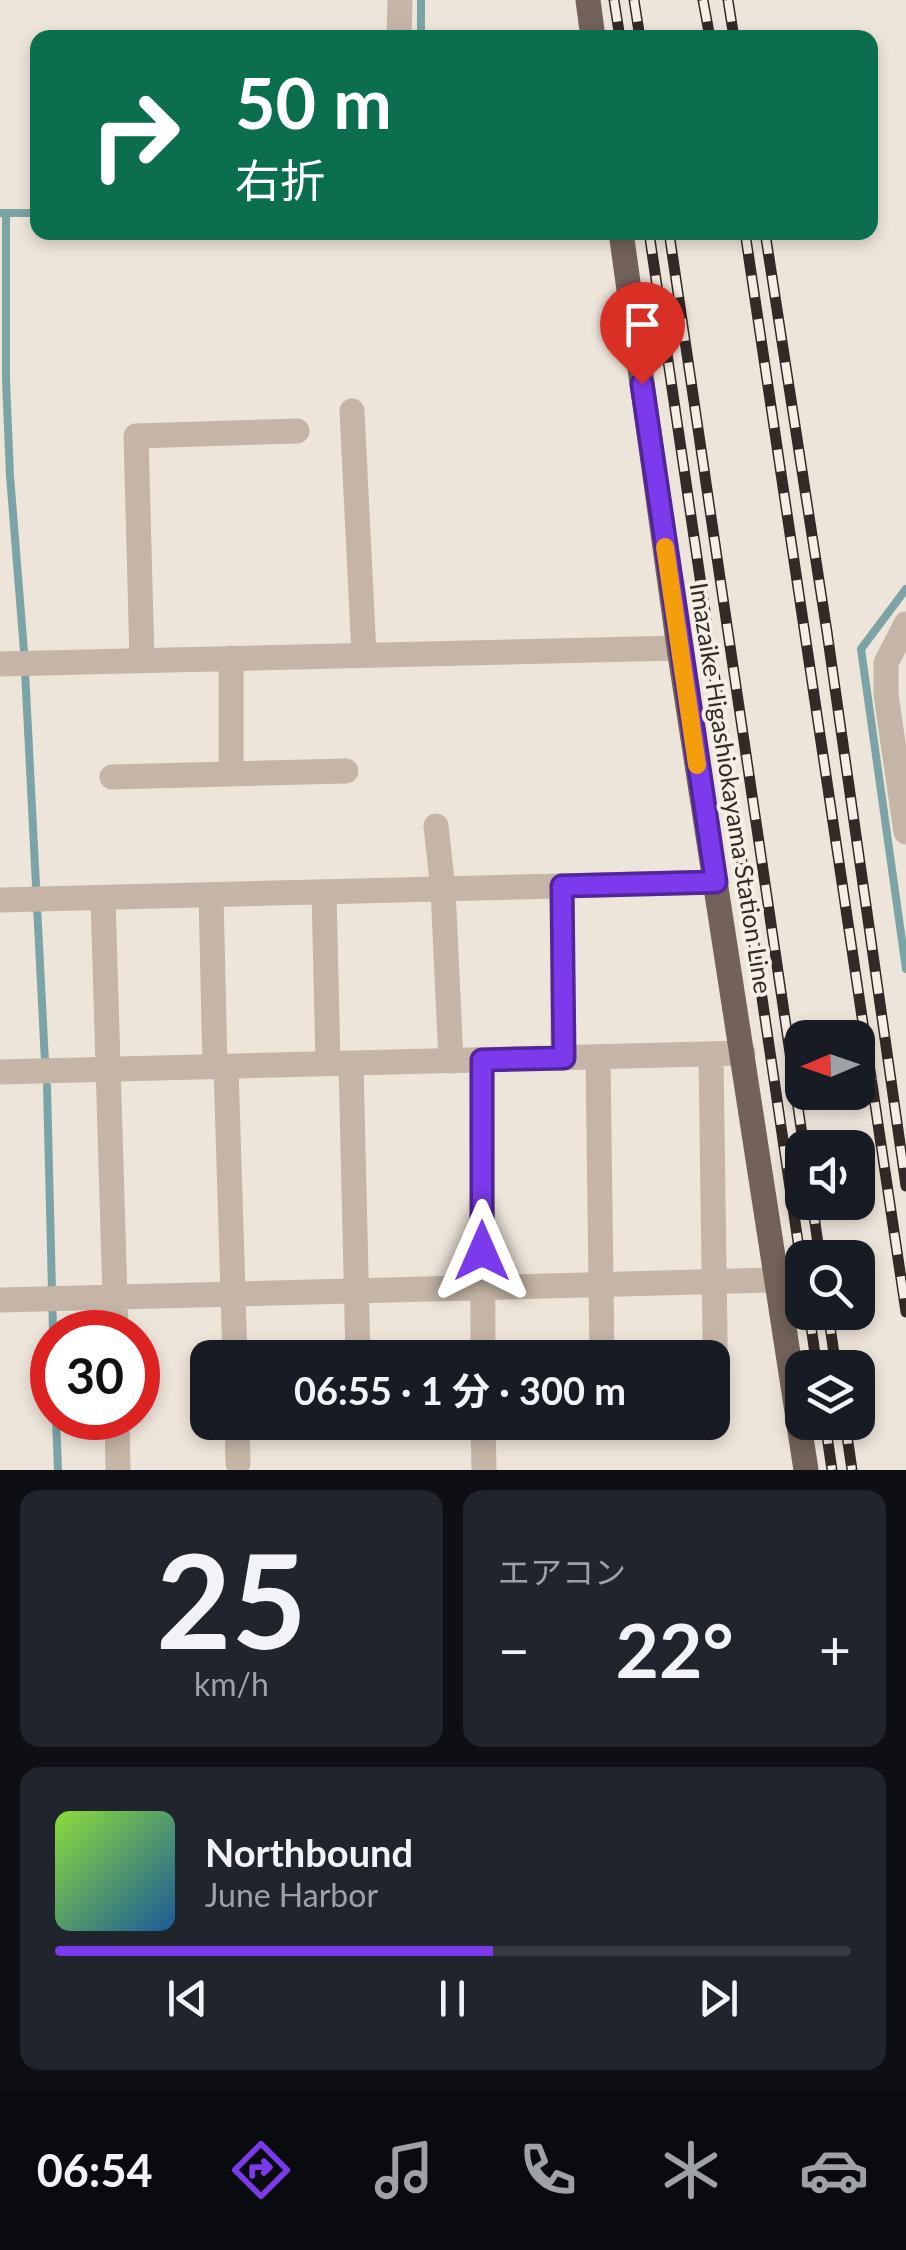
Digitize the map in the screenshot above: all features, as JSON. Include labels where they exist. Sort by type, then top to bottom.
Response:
[{"type":"main road","points":[[588,0],[593,30]]},
{"type":"main road","name":"Imazaike Higashiokayama Station Line","points":[[622,240],[679,648],[806,1470]]},
{"type":"street","points":[[399,30],[400,0]]},
{"type":"street","points":[[352,410],[364,655]]},
{"type":"street","points":[[142,660],[136,436],[297,432]]},
{"type":"street","points":[[906,624],[886,663],[886,695],[906,832]]},
{"type":"street","points":[[16,663],[679,648]]},
{"type":"street","points":[[231,658],[232,774]]},
{"type":"street","points":[[112,777],[346,771]]},
{"type":"street","points":[[436,826],[450,1061]]},
{"type":"street","points":[[0,900],[716,882]]},
{"type":"street","points":[[562,886],[564,1058]]},
{"type":"street","points":[[324,892],[358,1292],[358,1340]]},
{"type":"street","points":[[211,895],[234,1340]]},
{"type":"street","points":[[103,898],[116,1310]]},
{"type":"street","points":[[0,1072],[742,1053]]},
{"type":"street","points":[[711,1055],[715,1340]]},
{"type":"street","points":[[598,1058],[602,1340]]},
{"type":"street","points":[[482,1060],[483,1340]]},
{"type":"street","points":[[0,1300],[778,1280]]},
{"type":"street","points":[[117,1440],[118,1470]]},
{"type":"street","points":[[237,1440],[238,1464]]},
{"type":"street","points":[[483,1440],[484,1470]]},
{"type":"waterway","points":[[421,0],[421,30]]},
{"type":"waterway","points":[[0,213],[30,213]]},
{"type":"waterway","points":[[6,213],[10,476],[24,651],[45,1062]]},
{"type":"waterway","points":[[906,589],[861,649],[906,969]]},
{"type":"waterway","points":[[47,1086],[52,1310]]},
{"type":"waterway","points":[[57,1440],[58,1470]]},
{"type":"railway","points":[[614,0],[619,30]]},
{"type":"railway","points":[[634,0],[639,30]]},
{"type":"railway","points":[[703,0],[709,30]]},
{"type":"railway","points":[[728,0],[733,30]]},
{"type":"railway","points":[[650,240],[798,1240]]},
{"type":"railway","points":[[670,240],[801,1130]]},
{"type":"railway","points":[[746,240],[906,1312]]},
{"type":"railway","points":[[766,240],[906,1186]]},
{"type":"railway","points":[[815,1220],[817,1240]]},
{"type":"railway","points":[[812,1330],[814,1350]]},
{"type":"railway","points":[[831,1330],[833,1350]]},
{"type":"railway","points":[[828,1440],[832,1470]]},
{"type":"railway","points":[[848,1440],[852,1470]]},
{"type":"slow traffic","points":[[665,547],[697,765]]},
{"type":"route","points":[[482,1251],[482,1060],[564,1058],[562,886],[716,882],[642,384]]}]
